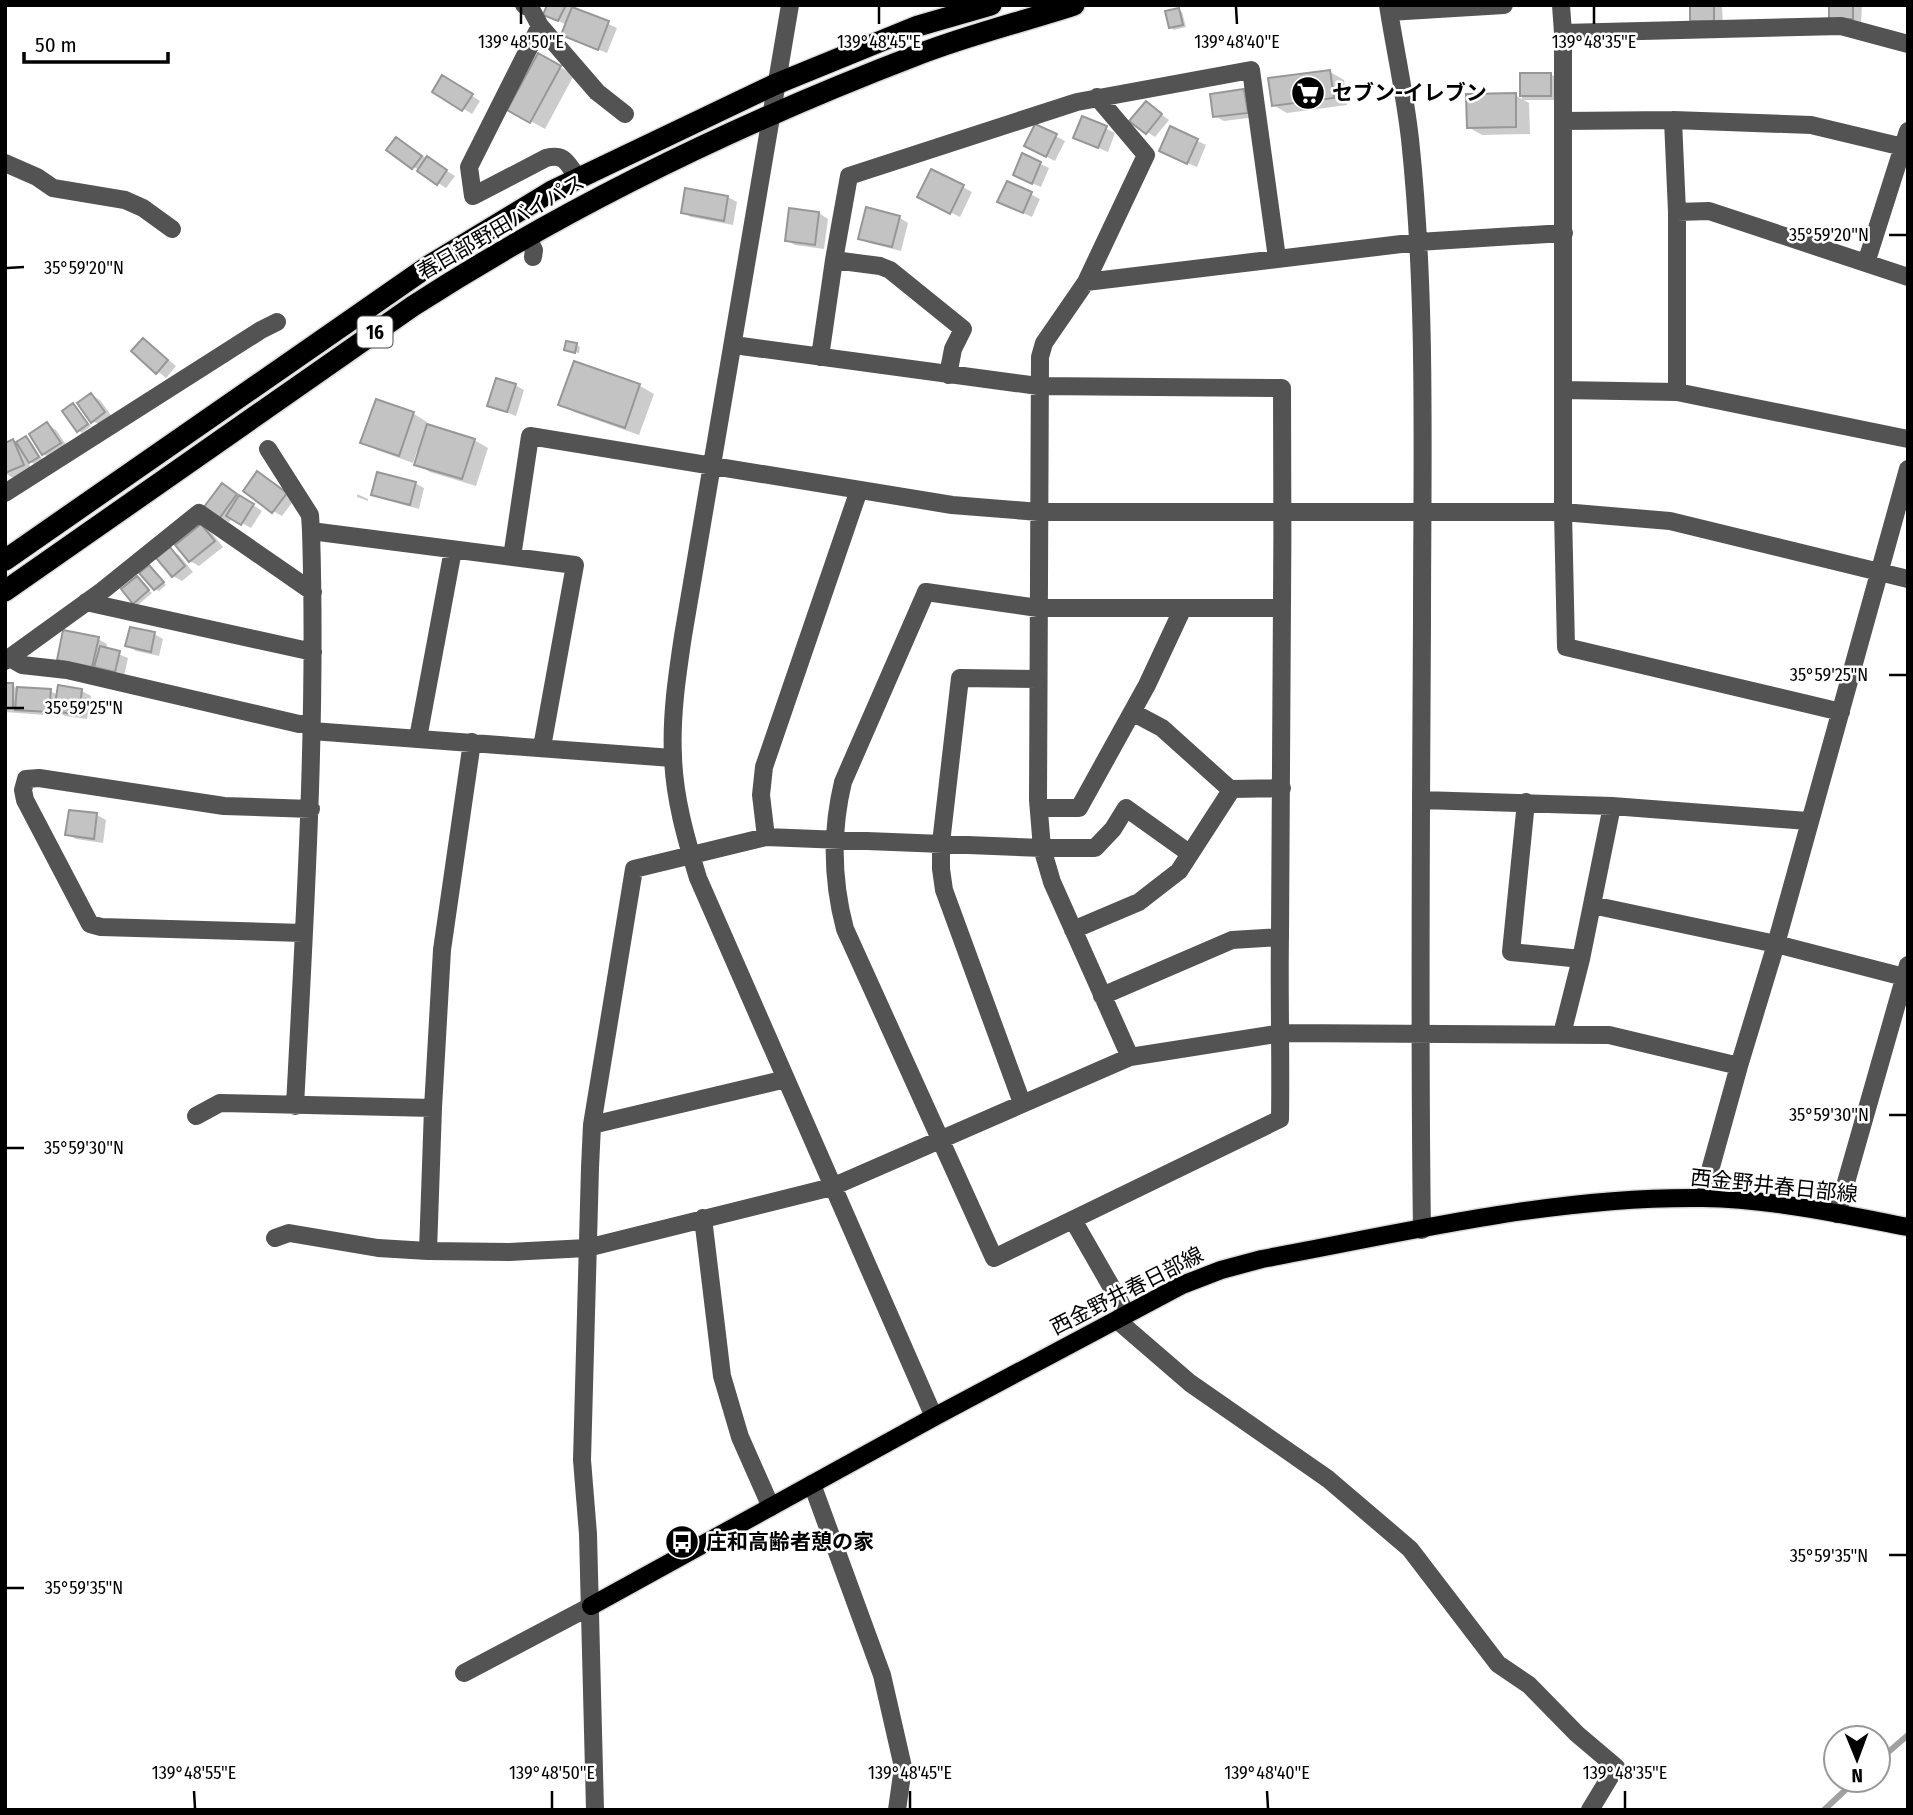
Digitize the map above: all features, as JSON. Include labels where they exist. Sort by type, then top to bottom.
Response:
[{"type":"highway","name":"春日部野田バイパス","points":[[5,560],[429,265],[552,191],[776,84],[918,26],[991,5]]},
{"type":"highway","name":"春日部野田バイパス","points":[[5,591],[470,269],[530,247],[692,150],[919,54],[1074,5]]},
{"type":"main road","name":"西金野井春日部線","points":[[591,1606],[1182,1284],[1221,1270],[1262,1259],[1557,1205],[1633,1199],[1705,1198],[1772,1204],[1908,1227]]},
{"type":"street","points":[[524,5],[531,9],[540,26],[597,92],[625,114]]},
{"type":"street","points":[[790,5],[675,689],[673,758],[677,795],[698,878],[934,1417]]},
{"type":"street","points":[[1422,1230],[1419,1032],[1422,800],[1421,321],[1418,242],[1409,138],[1389,9],[1504,5]]},
{"type":"street","points":[[1560,5],[1563,33],[1563,512],[1566,648],[1841,712]]},
{"type":"street","points":[[540,26],[469,167],[473,196],[546,158],[557,155],[563,158],[578,178]]},
{"type":"street","points":[[1563,33],[1841,26],[1908,44]]},
{"type":"street","points":[[820,357],[849,176],[1046,110],[1097,97],[1251,69],[1277,258]]},
{"type":"street","points":[[1097,97],[1146,155],[1086,282],[1044,343],[1040,358],[1039,808],[1042,848],[1052,882],[1129,1057]]},
{"type":"street","points":[[1563,121],[1673,120],[1811,125],[1905,139],[1866,263]]},
{"type":"street","points":[[1673,120],[1677,212],[1677,392]]},
{"type":"street","points":[[5,163],[37,177],[53,188],[125,200],[143,208],[172,229]]},
{"type":"street","points":[[1677,212],[1709,211],[1908,277]]},
{"type":"street","points":[[1086,282],[1418,242],[1564,233]]},
{"type":"street","points":[[834,260],[880,265],[890,270],[962,329],[953,349],[948,375]]},
{"type":"street","points":[[5,493],[277,322]]},
{"type":"street","points":[[734,345],[1038,386],[1282,388],[1282,511],[1282,608],[1282,788],[1280,937],[1282,1033],[1280,1119],[994,1258],[845,929],[835,887],[834,838],[843,782],[926,592],[1038,608],[1282,608]]},
{"type":"street","points":[[1563,390],[1677,392],[1908,439]]},
{"type":"street","points":[[512,558],[530,436],[952,505],[1039,512],[1563,512],[1670,521],[1908,579]]},
{"type":"street","points":[[268,449],[310,515],[311,531],[311,810],[295,1106]]},
{"type":"street","points":[[1705,1198],[1709,1174],[1739,1066],[1776,944],[1808,821],[1908,469]]},
{"type":"street","points":[[766,837],[761,795],[767,755],[859,490]]},
{"type":"street","points":[[8,660],[199,513],[313,592]]},
{"type":"street","points":[[311,531],[575,565],[542,747]]},
{"type":"street","points":[[418,738],[453,550]]},
{"type":"street","points":[[86,602],[313,652]]},
{"type":"street","points":[[1039,808],[1079,808],[1132,712],[1183,608]]},
{"type":"street","points":[[8,660],[22,665],[67,670],[312,728],[673,758]]},
{"type":"street","points":[[1022,1103],[944,890],[941,843],[960,678],[1038,679]]},
{"type":"street","points":[[1132,712],[1162,728],[1231,790],[1282,788]]},
{"type":"street","points":[[428,1251],[442,950],[472,742]]},
{"type":"street","points":[[303,933],[101,927],[90,924],[25,800],[23,790],[26,779],[40,778],[224,806],[311,810]]},
{"type":"street","points":[[1073,930],[1139,902],[1179,871],[1231,790]]},
{"type":"street","points":[[1422,800],[1612,806],[1808,821]]},
{"type":"street","points":[[1526,802],[1511,952],[1581,959]]},
{"type":"street","points":[[1562,1034],[1581,959],[1612,806]]},
{"type":"street","points":[[595,1810],[591,1606],[582,1461],[592,1125],[634,869],[766,837],[1095,848],[1113,829],[1126,808],[1189,853]]},
{"type":"street","points":[[1592,905],[1907,975],[1838,1214]]},
{"type":"street","points":[[1102,996],[1231,940],[1280,937]]},
{"type":"street","points":[[275,1238],[289,1233],[378,1248],[428,1251],[509,1252],[587,1248],[832,1187],[1129,1057],[1282,1033],[1609,1035],[1739,1066]]},
{"type":"street","points":[[592,1125],[786,1079]]},
{"type":"street","points":[[195,1116],[220,1103],[433,1108]]},
{"type":"street","points":[[703,1219],[722,1376],[740,1437],[771,1507]]},
{"type":"street","points":[[1073,1220],[1122,1317],[1190,1383],[1328,1479],[1410,1549],[1498,1664],[1529,1685],[1577,1734],[1616,1767],[1590,1810]]},
{"type":"street","points":[[812,1484],[882,1675],[903,1767],[897,1810]]},
{"type":"street","points":[[464,1673],[591,1606]]},
{"type":"building","points":[[547,5],[566,5],[558,21],[543,15]]},
{"type":"building","points":[[1690,5],[1714,5],[1714,21],[1690,21]]},
{"type":"building","points":[[1829,5],[1853,5],[1853,19],[1829,19]]},
{"type":"building","points":[[572,7],[609,21],[598,50],[561,35]]},
{"type":"building","points":[[1179,8],[1183,25],[1169,28],[1165,11]]},
{"type":"building","points":[[538,53],[561,66],[530,123],[507,110]]},
{"type":"building","points":[[1330,70],[1334,98],[1272,106],[1268,78]]},
{"type":"building","points":[[1520,73],[1551,73],[1551,96],[1520,96]]},
{"type":"building","points":[[442,75],[473,94],[462,111],[432,92]]},
{"type":"building","points":[[1244,89],[1248,113],[1213,117],[1210,94]]},
{"type":"building","points":[[1516,93],[1516,127],[1467,128],[1466,94]]},
{"type":"building","points":[[1146,101],[1162,114],[1146,134],[1129,121]]},
{"type":"building","points":[[1082,116],[1107,126],[1098,148],[1073,138]]},
{"type":"building","points":[[1035,124],[1057,134],[1046,157],[1024,146]]},
{"type":"building","points":[[1170,126],[1198,139],[1187,164],[1159,151]]},
{"type":"building","points":[[396,137],[422,156],[412,169],[386,150]]},
{"type":"building","points":[[1022,153],[1041,162],[1032,184],[1013,175]]},
{"type":"building","points":[[427,156],[447,170],[437,185],[417,171]]},
{"type":"building","points":[[931,169],[964,185],[950,214],[917,197]]},
{"type":"building","points":[[1007,181],[1032,192],[1023,213],[997,202]]},
{"type":"building","points":[[685,188],[728,196],[724,221],[681,213]]},
{"type":"building","points":[[866,207],[900,216],[892,247],[858,239]]},
{"type":"building","points":[[789,208],[819,212],[815,245],[785,241]]},
{"type":"building","points":[[143,338],[168,360],[156,374],[131,351]]},
{"type":"building","points":[[566,341],[577,343],[575,353],[564,350]]},
{"type":"building","points":[[574,361],[640,384],[625,428],[558,405]]},
{"type":"building","points":[[496,378],[516,384],[507,412],[487,406]]},
{"type":"building","points":[[91,393],[105,412],[91,423],[77,403]]},
{"type":"building","points":[[376,399],[414,412],[399,456],[360,443]]},
{"type":"building","points":[[73,403],[88,424],[77,432],[62,411]]},
{"type":"building","points":[[47,422],[61,443],[42,455],[29,434]]},
{"type":"building","points":[[427,424],[475,439],[462,479],[414,465]]},
{"type":"building","points":[[26,436],[39,457],[29,463],[16,442]]},
{"type":"building","points":[[13,439],[24,465],[5,473],[5,443]]},
{"type":"building","points":[[257,471],[287,493],[272,513],[243,491]]},
{"type":"building","points":[[377,472],[416,482],[410,505],[371,495]]},
{"type":"building","points":[[222,483],[237,494],[219,519],[204,507]]},
{"type":"building","points":[[239,495],[254,504],[241,525],[226,516]]},
{"type":"building","points":[[201,524],[215,541],[189,562],[175,545]]},
{"type":"building","points":[[170,547],[185,566],[172,577],[156,558]]},
{"type":"building","points":[[149,565],[164,582],[154,590],[139,573]]},
{"type":"building","points":[[137,576],[149,590],[133,604],[121,589]]},
{"type":"building","points":[[130,627],[155,632],[151,652],[125,646]]},
{"type":"building","points":[[63,630],[99,637],[92,667],[57,660]]},
{"type":"building","points":[[100,646],[120,651],[115,672],[94,667]]},
{"type":"building","points":[[5,683],[13,683],[13,708],[5,708]]},
{"type":"building","points":[[58,685],[82,689],[79,715],[54,711]]},
{"type":"building","points":[[17,687],[51,689],[49,712],[15,710]]},
{"type":"building","points":[[69,810],[97,813],[94,839],[65,835]]},
{"type":"waterway","points":[[1892,1749],[1908,1735]]},
{"type":"waterway","points":[[1824,1810],[1841,1794]]},
{"type":"place","name":"セブン-イレブン","points":[[1308,93]]},
{"type":"place","name":"庄和高齢者憩の家","points":[[682,1542]]}]
